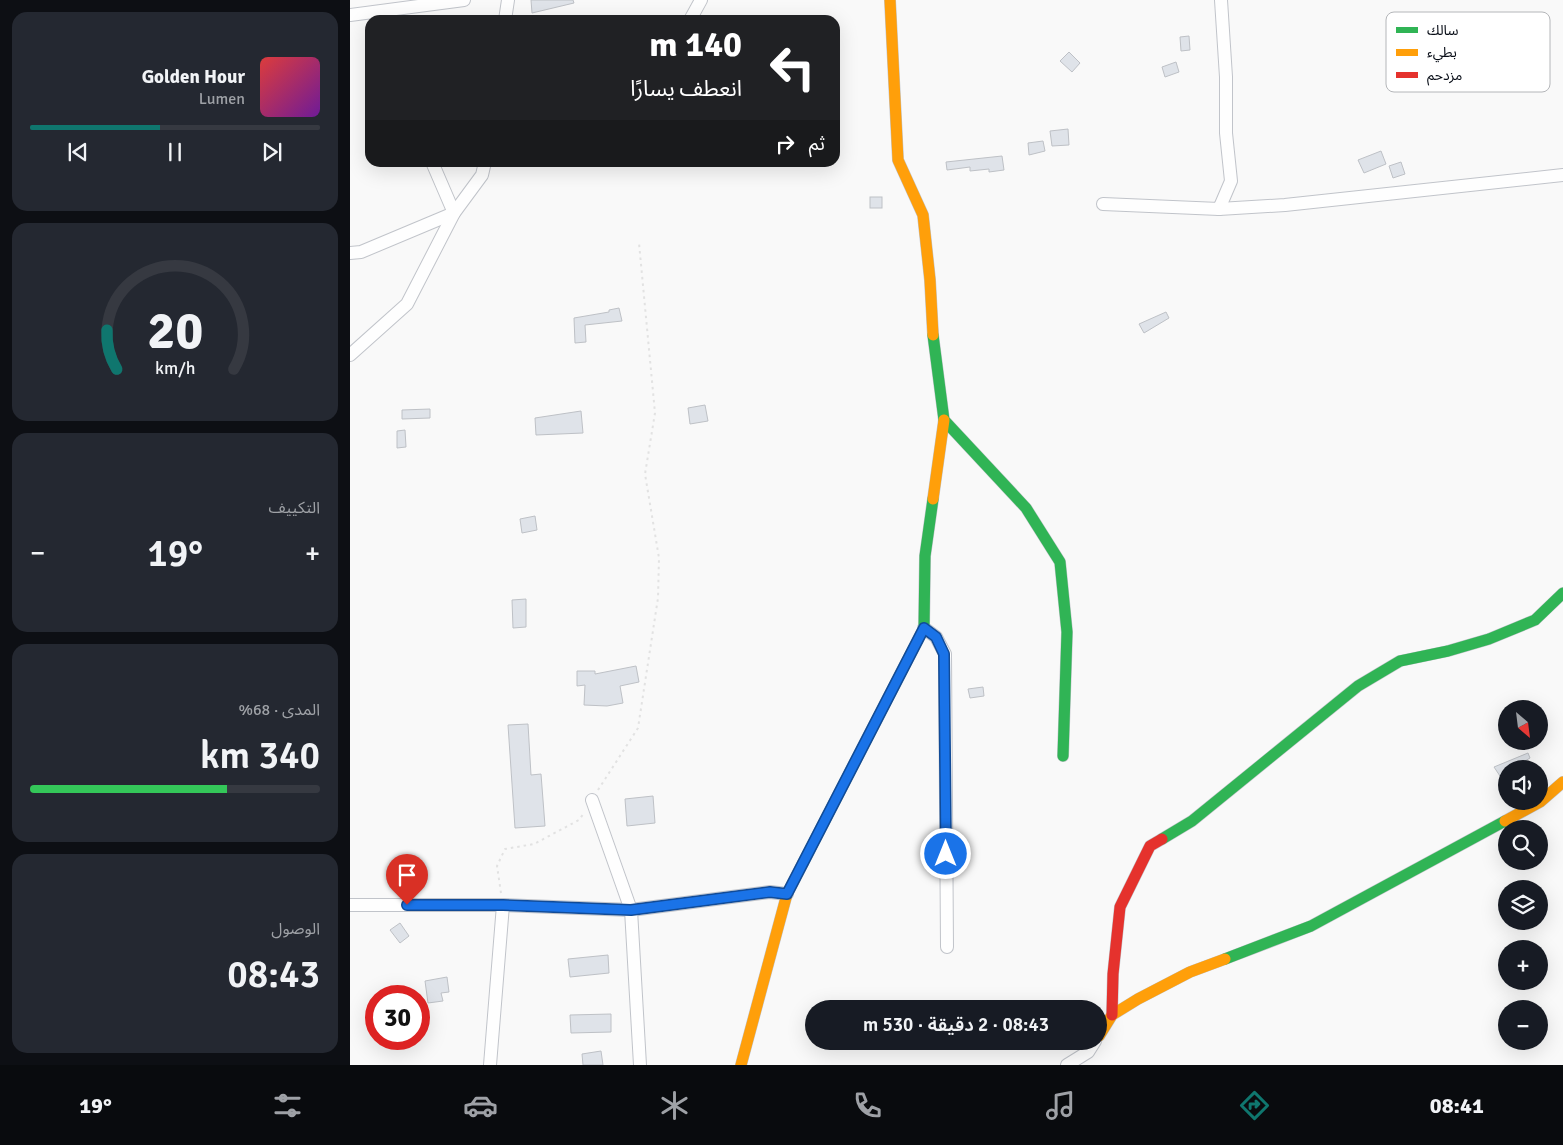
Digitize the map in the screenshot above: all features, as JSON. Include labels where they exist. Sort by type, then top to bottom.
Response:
[{"type":"street","points":[[379,15],[464,0]]},
{"type":"street","points":[[506,15],[508,0]]},
{"type":"street","points":[[693,15],[701,0]]},
{"type":"street","points":[[741,1065],[787,894],[924,628],[925,556],[944,420],[932,330],[930,280],[922,215],[898,160],[897,109],[890,0]]},
{"type":"street","points":[[1219,209],[1232,181],[1226,133],[1226,77],[1221,0]]},
{"type":"street","points":[[350,15],[365,17]]},
{"type":"street","points":[[434,167],[454,212]]},
{"type":"street","points":[[350,355],[407,304],[454,212],[482,176],[484,167]]},
{"type":"street","points":[[1103,204],[1219,209],[1285,205],[1563,175]]},
{"type":"street","points":[[350,253],[361,252],[454,212]]},
{"type":"street","points":[[944,420],[996,479],[1026,508],[1060,562],[1067,632],[1063,756]]},
{"type":"street","points":[[1112,1015],[1113,974],[1120,907],[1150,846],[1192,821],[1358,686],[1400,661],[1448,652],[1489,639],[1535,620],[1563,593]]},
{"type":"street","points":[[924,628],[936,637],[944,654],[946,946]]},
{"type":"street","points":[[1107,1023],[1112,1015],[1190,972],[1310,926],[1429,864],[1531,806],[1563,782]]},
{"type":"street","points":[[592,800],[631,910],[640,1065]]},
{"type":"street","points":[[350,905],[503,905],[631,910],[770,892],[787,894]]},
{"type":"street","points":[[490,1065],[503,905]]},
{"type":"street","points":[[1067,1065],[1089,1050]]},
{"type":"path","points":[[503,905],[497,866],[505,849],[534,844],[579,820],[638,728],[658,598],[659,558],[645,474],[655,413],[639,243]]},
{"type":"building","points":[[531,0],[573,0],[574,3],[532,13]]},
{"type":"building","points":[[1189,36],[1190,50],[1181,51],[1180,37]]},
{"type":"building","points":[[1069,52],[1080,63],[1072,72],[1060,61]]},
{"type":"building","points":[[1176,62],[1179,72],[1165,77],[1162,67]]},
{"type":"building","points":[[1068,129],[1069,145],[1052,146],[1050,131]]},
{"type":"building","points":[[1043,141],[1045,151],[1029,155],[1028,143]]},
{"type":"building","points":[[1381,151],[1386,164],[1364,173],[1358,160]]},
{"type":"building","points":[[1002,156],[1004,170],[989,172],[989,169],[970,171],[970,167],[947,170],[946,162]]},
{"type":"building","points":[[1401,162],[1405,174],[1393,178],[1389,166]]},
{"type":"building","points":[[870,197],[882,197],[882,208],[870,208]]},
{"type":"building","points":[[619,308],[622,321],[585,325],[586,342],[575,343],[574,318],[609,312],[609,310]]},
{"type":"building","points":[[1166,312],[1169,318],[1144,333],[1139,324]]},
{"type":"building","points":[[705,405],[708,421],[690,424],[688,408]]},
{"type":"building","points":[[430,409],[430,418],[402,419],[402,410]]},
{"type":"building","points":[[581,411],[583,433],[536,435],[535,418]]},
{"type":"building","points":[[405,430],[406,447],[397,448],[397,431]]},
{"type":"building","points":[[535,516],[537,530],[522,533],[520,519]]},
{"type":"building","points":[[526,599],[526,627],[513,628],[512,600]]},
{"type":"building","points":[[636,666],[639,682],[620,686],[623,703],[607,706],[584,705],[585,685],[577,686],[577,671],[595,671],[595,674]]},
{"type":"building","points":[[983,687],[984,696],[970,698],[968,689]]},
{"type":"building","points":[[528,724],[531,775],[541,774],[545,826],[515,828],[508,725]]},
{"type":"building","points":[[1528,753],[1530,758],[1527,760],[1511,760]]},
{"type":"building","points":[[653,796],[655,823],[627,826],[625,799]]},
{"type":"building","points":[[400,923],[409,936],[400,943],[390,930]]},
{"type":"building","points":[[608,955],[609,973],[570,977],[568,959]]},
{"type":"building","points":[[447,977],[449,992],[441,993],[443,1001],[430,1003],[430,985],[426,985],[425,981]]},
{"type":"building","points":[[611,1014],[611,1032],[571,1033],[570,1015]]},
{"type":"building","points":[[601,1051],[603,1065],[583,1065],[582,1054]]},
{"type":"traffic: fast","points":[[933,335],[944,420],[1026,508],[1060,562],[1067,632],[1063,756]]},
{"type":"traffic: fast","points":[[803,863],[924,628],[925,556],[933,499]]},
{"type":"traffic: fast","points":[[1162,839],[1192,821],[1358,686],[1400,661],[1448,651],[1489,639],[1535,620],[1563,593]]},
{"type":"traffic: fast","points":[[1225,959],[1311,926],[1498,825]]},
{"type":"traffic: slow","points":[[890,0],[898,160],[923,215],[930,280],[933,335]]},
{"type":"traffic: slow","points":[[933,499],[944,420]]},
{"type":"traffic: slow","points":[[1507,820],[1540,802],[1563,782]]},
{"type":"traffic: slow","points":[[741,1065],[787,894],[803,863]]},
{"type":"traffic: slow","points":[[1107,1023],[1112,1015],[1138,999],[1190,972],[1225,959]]},
{"type":"traffic: jam","points":[[1112,1015],[1113,974],[1120,907],[1150,846],[1162,839]]},
{"type":"route","points":[[407,905],[503,905],[631,910],[770,892],[787,894],[924,628],[936,637],[944,654],[946,854]]}]
